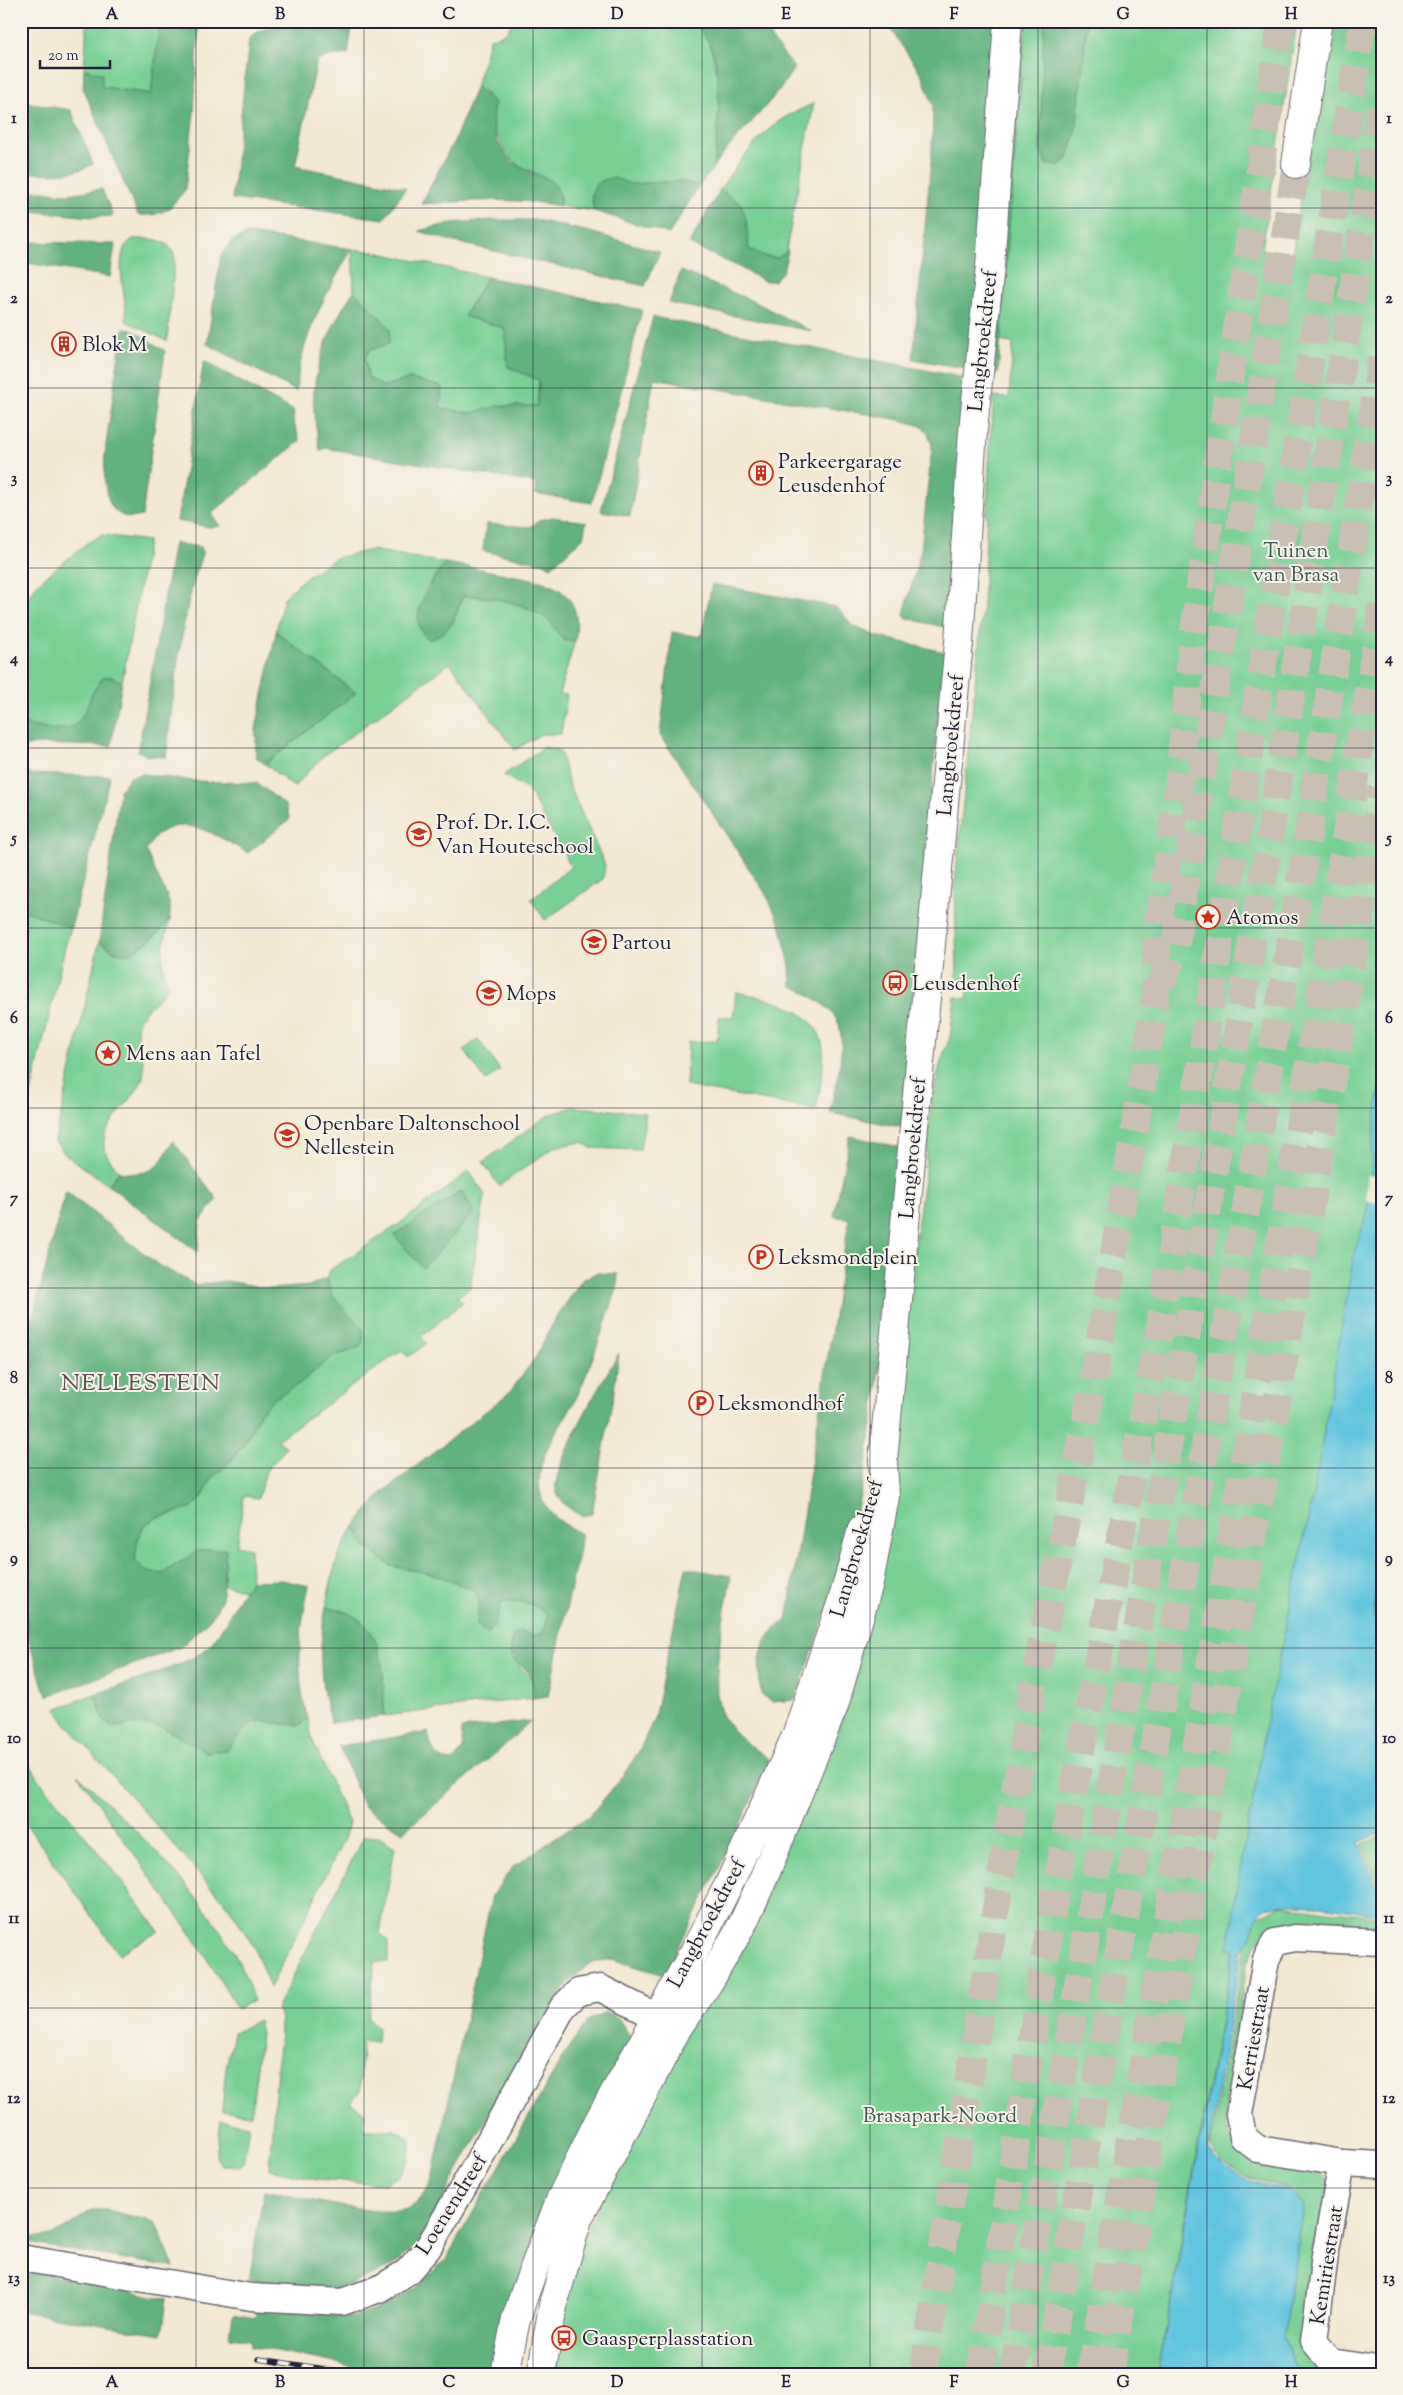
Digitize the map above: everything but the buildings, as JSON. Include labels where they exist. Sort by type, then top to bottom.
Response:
[{"type":"main road","points":[[1296,164],[1318,21]]},
{"type":"main road","name":"Langbroekdreef","points":[[541,2374],[554,2301],[578,2219],[667,2022],[694,1952],[729,1884],[796,1736],[844,1595],[858,1547],[869,1493],[883,1461],[959,642],[973,430],[984,332],[1009,24]]},
{"type":"main road","name":"Langbroekdreef","points":[[505,2374],[516,2319],[524,2292],[560,2200],[599,2120],[667,2022]]},
{"type":"street","name":"Kerriestraat","points":[[1342,2163],[1258,2149],[1243,2137],[1239,2114],[1266,1960],[1274,1942],[1295,1938],[1382,1942]]},
{"type":"street","name":"Loenendreef","points":[[21,2258],[250,2297],[342,2302],[379,2289],[407,2272],[428,2248],[563,2007],[578,1992],[600,1988],[667,2022]]},
{"type":"street","points":[[1342,2163],[1382,2165]]},
{"type":"street","name":"Kemiriestraat","points":[[1342,2163],[1325,2255],[1314,2341],[1331,2362],[1382,2370]]},
{"type":"green space","points":[[87,21],[160,21],[151,94],[102,87],[84,69]]},
{"type":"green space","points":[[160,21],[199,21],[194,112],[185,190],[169,209],[153,215],[138,215],[83,88],[84,69],[102,73],[102,87],[151,94]]},
{"type":"green space","points":[[321,21],[353,21],[348,54],[329,56],[317,61],[295,166],[406,188],[384,219],[232,199],[249,39],[257,33],[274,26]]},
{"type":"green space","points":[[512,21],[692,21],[702,31],[709,44],[717,75],[719,108],[716,158],[712,170],[699,186],[680,181],[630,184],[614,178],[591,193],[594,211],[560,206],[560,193],[533,171],[520,167],[505,152],[494,130],[486,94],[476,86],[490,38],[504,33]]},
{"type":"green space","points":[[692,21],[758,21],[794,68],[776,94],[714,165],[719,109],[716,68],[712,49],[704,33]]},
{"type":"green space","points":[[885,21],[1022,21],[1023,46],[998,374],[913,359],[932,151],[933,105],[922,75]]},
{"type":"green space","name":"Brasapark-Noord","points":[[1026,21],[1297,21],[1262,250],[1292,255],[1329,21],[1382,21],[1382,1129],[1354,1296],[1198,2145],[1158,2374],[553,2374],[562,2320],[585,2234],[853,1676],[925,1172],[931,1102],[941,1061],[950,1037],[955,997],[967,999],[969,981],[957,979],[955,882],[983,604],[990,443],[994,397],[1009,398],[1013,343],[998,341]]},
{"type":"green space","points":[[1044,21],[1087,21],[1076,132],[1067,160],[1057,166],[1046,164],[1040,150]]},
{"type":"green space","points":[[476,86],[495,103],[493,112],[494,130],[501,148],[520,167],[553,183],[557,188],[560,206],[525,201],[421,204],[455,139]]},
{"type":"green space","points":[[21,102],[71,110],[93,164],[67,173],[21,172]]},
{"type":"green space","points":[[814,103],[786,251],[788,251],[778,258],[766,257],[749,249],[741,204],[720,190],[746,153],[763,135],[783,118]]},
{"type":"green space","points":[[614,178],[630,184],[680,181],[699,186],[669,234],[594,211],[592,198],[596,184],[606,179]]},
{"type":"green space","points":[[102,189],[113,216],[92,217],[21,210],[21,190],[67,194]]},
{"type":"green space","points":[[720,190],[741,204],[746,219],[749,249],[766,257],[778,258],[788,251],[783,271],[774,281],[764,281],[737,266],[689,244]]},
{"type":"green space","points":[[536,220],[590,232],[660,252],[645,286],[451,241],[419,231],[451,223]]},
{"type":"green space","points":[[248,234],[352,249],[324,300],[309,334],[303,352],[296,391],[207,344],[221,256],[232,241]]},
{"type":"green space","points":[[133,239],[153,239],[164,243],[169,246],[175,258],[167,341],[126,321],[121,265],[122,254],[126,245]]},
{"type":"green space","points":[[21,242],[115,244],[110,277],[28,263],[21,302]]},
{"type":"green space","points":[[352,249],[375,252],[487,277],[464,316],[504,328],[508,367],[539,380],[538,406],[498,406],[471,413],[440,408],[442,387],[411,379],[382,386],[368,377],[365,358],[369,350],[389,344],[380,317],[354,291]]},
{"type":"green space","points":[[681,271],[755,302],[811,331],[669,303]]},
{"type":"green space","points":[[487,277],[642,310],[592,503],[535,494],[536,483],[325,448],[320,451],[314,405],[316,377],[328,338],[354,291],[390,330],[389,344],[369,350],[365,358],[368,377],[382,386],[411,379],[442,387],[440,408],[471,413],[498,406],[537,406],[539,380],[508,367],[504,328],[464,316]]},
{"type":"green space","points":[[653,317],[966,378],[943,627],[907,618],[904,614],[921,550],[932,446],[928,433],[921,426],[901,420],[654,378],[630,516],[601,511]]},
{"type":"green space","points":[[123,329],[133,330],[165,351],[142,516],[124,516],[113,508],[107,493],[105,475],[107,434]]},
{"type":"green space","points":[[204,361],[294,411],[293,420],[300,441],[211,514],[220,526],[209,527],[177,521]]},
{"type":"green space","points":[[553,517],[586,522],[583,538],[551,567],[544,563],[483,551],[486,524],[530,527],[540,520]]},
{"type":"green space","points":[[102,535],[148,541],[122,682],[111,677],[104,677],[93,692],[82,719],[77,725],[70,728],[54,730],[37,728],[23,723],[21,607],[38,583],[87,543]]},
{"type":"green space","points":[[174,543],[200,547],[203,551],[195,576],[184,627],[166,757],[148,756],[138,751]]},
{"type":"green space","points":[[372,550],[445,563],[425,590],[452,625],[463,596],[484,597],[519,604],[530,609],[549,620],[565,641],[575,641],[559,694],[567,695],[561,734],[541,734],[515,750],[450,663],[322,757],[294,787],[265,764],[356,693],[276,632],[284,597],[306,577],[336,558]]},
{"type":"green space","points":[[445,563],[535,580],[560,590],[568,598],[574,609],[577,623],[575,641],[563,638],[545,617],[526,607],[484,597],[463,596],[455,617],[448,628],[430,640],[422,632],[419,623],[419,613],[427,591]]},
{"type":"green space","points":[[712,584],[836,607],[853,626],[876,636],[944,652],[901,1127],[830,1113],[837,1082],[841,1049],[838,1021],[820,1002],[805,992],[791,986],[790,966],[780,924],[766,894],[660,735],[672,632],[701,637]]},
{"type":"green space","points":[[276,632],[356,693],[265,764],[256,757],[256,729]]},
{"type":"green space","points":[[104,677],[111,677],[122,682],[111,746],[35,744],[21,748],[21,722],[51,729],[64,729],[73,726],[80,720],[97,685]]},
{"type":"green space","points":[[544,747],[560,751],[570,787],[605,865],[603,879],[545,920],[531,899],[571,867],[529,791],[504,775]]},
{"type":"green space","points":[[21,774],[110,776],[71,928],[21,909]]},
{"type":"green space","points":[[143,774],[194,781],[257,783],[285,805],[290,819],[248,853],[217,836],[195,827],[172,827],[159,833],[146,850],[167,897],[170,908],[169,918],[162,929],[150,940],[129,954],[116,952],[99,942],[120,790],[130,777]]},
{"type":"green space","points":[[21,909],[71,928],[26,1115],[21,1128]]},
{"type":"green space","points":[[171,917],[163,951],[163,967],[168,985],[163,994],[144,1013],[138,1024],[137,1032],[144,1069],[143,1077],[133,1096],[117,1115],[105,1134],[104,1144],[106,1153],[119,1172],[108,1185],[65,1154],[55,1141],[99,942],[116,952],[160,931]]},
{"type":"green space","points":[[736,992],[777,1002],[802,1015],[812,1024],[819,1035],[823,1049],[822,1072],[816,1110],[686,1086],[688,1042],[717,1041],[719,1017],[733,1017]]},
{"type":"green space","points":[[478,1039],[500,1070],[486,1081],[464,1050]]},
{"type":"green space","points":[[573,1107],[646,1113],[640,1150],[591,1148],[583,1142],[554,1147],[499,1186],[483,1162],[547,1116]]},
{"type":"green space","points":[[850,1136],[899,1147],[882,1341],[873,1419],[854,1520],[837,1581],[817,1640],[795,1700],[773,1702],[761,1694],[760,1662],[765,1643],[770,1635],[777,1627],[787,1621],[849,1219],[834,1216]]},
{"type":"green space","points":[[173,1141],[217,1199],[200,1222],[198,1252],[108,1185],[119,1172],[140,1173],[147,1172],[153,1168],[163,1158]]},
{"type":"green space","points":[[469,1171],[485,1195],[470,1288],[457,1297],[463,1302],[421,1337],[427,1343],[408,1357],[402,1350],[277,1440],[287,1447],[266,1471],[258,1498],[244,1496],[237,1545],[250,1548],[251,1581],[244,1590],[223,1585],[226,1549],[184,1559],[162,1574],[147,1572],[135,1561],[137,1542],[144,1525],[156,1518],[170,1515],[202,1498],[212,1478],[231,1461],[247,1439],[260,1413],[274,1399],[300,1383],[332,1356],[350,1352],[358,1323],[346,1313],[331,1293],[328,1285],[330,1270],[398,1225]],"holes":[[[462,1191],[474,1213],[395,1235]]]},
{"type":"green space","points":[[66,1191],[157,1264],[196,1285],[226,1281],[273,1289],[309,1286],[327,1278],[329,1287],[337,1301],[363,1330],[363,1340],[360,1347],[332,1357],[300,1383],[274,1399],[260,1413],[247,1439],[231,1461],[212,1478],[202,1498],[191,1508],[156,1518],[144,1525],[137,1542],[135,1561],[147,1572],[162,1574],[200,1550],[226,1549],[222,1599],[212,1617],[181,1647],[48,1696],[43,1687],[28,1636],[21,1585],[21,1436],[32,1319]]},
{"type":"green space","points":[[462,1191],[474,1213],[423,1268],[394,1235]]},
{"type":"green space","points":[[596,1273],[618,1274],[617,1289],[580,1390],[552,1440],[541,1467],[539,1481],[544,1503],[557,1519],[582,1535],[548,1696],[534,1698],[530,1675],[514,1658],[511,1653],[511,1646],[512,1637],[520,1631],[533,1636],[541,1634],[546,1626],[547,1615],[542,1610],[532,1604],[502,1601],[495,1625],[487,1634],[477,1625],[479,1600],[475,1590],[433,1574],[391,1566],[363,1545],[355,1526],[381,1494],[510,1392],[536,1357],[555,1319],[583,1279]]},
{"type":"green space","points":[[619,1353],[592,1514],[581,1516],[559,1498],[556,1489],[557,1477],[581,1420]]},
{"type":"green space","points":[[355,1526],[363,1545],[391,1566],[433,1574],[475,1590],[479,1600],[477,1625],[495,1625],[502,1601],[532,1604],[542,1610],[547,1615],[546,1626],[541,1635],[533,1636],[511,1657],[533,1681],[534,1698],[384,1716],[383,1672],[377,1644],[361,1621],[348,1613],[326,1607],[339,1555]]},
{"type":"green space","points":[[1382,1532],[1382,1620],[1373,1618]]},
{"type":"green space","points":[[686,1568],[731,1576],[717,1668],[719,1704],[723,1716],[732,1729],[744,1741],[770,1760],[729,1848],[664,1975],[614,1960],[590,1963],[568,1983],[526,2047],[418,2244],[394,2265],[337,2292],[249,2280],[264,2190],[338,2206],[397,2211],[413,2206],[429,2187],[492,1895],[513,1867],[590,1815],[619,1781],[638,1753],[654,1719]]},
{"type":"green space","points":[[282,1580],[309,1586],[300,1652],[301,1686],[308,1719],[300,1725],[259,1721],[246,1728],[227,1750],[206,1752],[161,1726],[136,1724],[114,1727],[104,1721],[95,1694],[154,1674],[185,1662],[197,1655],[213,1641],[251,1581]]},
{"type":"green space","points":[[326,1607],[348,1613],[361,1621],[377,1644],[383,1672],[384,1716],[331,1723],[324,1695],[321,1666],[323,1622]]},
{"type":"green space","points":[[95,1694],[104,1721],[114,1727],[136,1724],[161,1726],[206,1752],[227,1750],[246,1728],[259,1721],[300,1725],[308,1718],[312,1739],[349,1823],[344,1839],[270,1988],[254,1947],[231,1910],[63,1720],[56,1709]]},
{"type":"green space","points":[[530,1721],[503,1747],[403,1832],[364,1807],[339,1746],[428,1732],[431,1744],[438,1756],[453,1761],[463,1749],[461,1729]]},
{"type":"green space","points":[[21,1752],[44,1786],[117,1875],[159,1931],[119,1954],[21,1817]]},
{"type":"green space","points":[[78,1775],[154,1850],[205,1909],[226,1939],[242,1970],[253,2000],[237,2009],[201,1948]]},
{"type":"green space","points":[[364,1836],[379,1837],[395,1847],[380,1933],[388,1941],[388,1962],[375,1961],[368,2019],[378,2027],[377,2042],[362,2042],[360,2091],[350,2103],[364,2112],[364,2130],[394,2130],[410,2139],[409,2160],[399,2176],[384,2184],[317,2179],[269,2169],[281,2018],[277,2008]]},
{"type":"green space","points":[[1382,1836],[1382,1894],[1362,1844]]},
{"type":"green space","points":[[1281,1905],[1382,1918],[1382,1939],[1270,1933],[1258,1941],[1247,1964],[1225,2108],[1227,2131],[1234,2142],[1322,2172],[1329,2184],[1309,2325],[1340,2374],[1302,2374],[1292,2362],[1283,2337],[1304,2206],[1300,2198],[1282,2186],[1246,2177],[1223,2161],[1210,2146],[1250,1921]]},
{"type":"green space","points":[[607,2012],[618,2018],[632,2039],[494,2374],[390,2374],[251,2346],[251,2340],[230,2337],[233,2314],[255,2318],[256,2311],[267,2313],[269,2306],[354,2318],[386,2305],[417,2287],[446,2259],[570,2045],[589,2020]]},
{"type":"green space","points":[[258,2020],[261,2034],[251,2115],[222,2111],[226,2067],[234,2033]]},
{"type":"green space","points":[[221,2120],[249,2125],[243,2163],[239,2167],[221,2166],[216,2156]]},
{"type":"green space","points":[[92,2210],[108,2210],[155,2222],[174,2267],[21,2242],[21,2235],[42,2237],[59,2232]]},
{"type":"green space","points":[[21,2269],[167,2299],[162,2335],[21,2311]]},
{"type":"water","points":[[1382,1071],[1382,1532],[1373,1617],[1382,1620],[1382,1833],[1359,1842],[1382,1901],[1382,1916],[1338,1908],[1300,1904],[1283,1904],[1270,1907],[1258,1916],[1248,1942],[1242,1949],[1208,2148],[1232,2172],[1259,2184],[1286,2189],[1298,2198],[1304,2206],[1283,2337],[1292,2362],[1302,2374],[1158,2374],[1234,1949],[1228,1948],[1244,1847],[1271,1699],[1315,1485],[1354,1253],[1368,1211],[1373,1141]]},
{"type":"pier","points":[[1368,1175],[1382,1177],[1382,1203],[1366,1201]]},
{"type":"tunnel","points":[[923,2374],[1009,1825],[1033,1688],[1092,1388],[1146,1060],[1155,1000],[1157,932],[1178,789],[1193,636],[1281,21]]},
{"type":"tunnel","points":[[980,2374],[1056,1885],[1160,1325],[1363,21]]},
{"type":"tunnel","points":[[1013,2374],[1268,848],[1382,100]]},
{"type":"tunnel","points":[[1161,984],[1175,950],[1296,164]]},
{"type":"tunnel","points":[[1047,2374],[1305,853],[1382,353]]},
{"type":"tunnel","points":[[1090,2374],[1239,1490],[1382,605]]},
{"type":"tunnel","points":[[1110,2374],[1382,788]]},
{"type":"railway","points":[[259,2359],[358,2374]]},
{"type":"place","name":"Blok M","points":[[64,344]]},
{"type":"place","name":"Parkeergarage Leusdenhof","points":[[761,473]]},
{"type":"place","name":"Prof. Dr. I.C. Van Houteschool","points":[[419,834]]},
{"type":"place","name":"Atomos","points":[[1208,917]]},
{"type":"place","name":"Partou","points":[[594,942]]},
{"type":"place","name":"Leusdenhof","points":[[895,983]]},
{"type":"place","name":"Mops","points":[[489,993]]},
{"type":"place","name":"Mens aan Tafel","points":[[108,1053]]},
{"type":"place","name":"Openbare Daltonschool Nellestein","points":[[287,1135]]},
{"type":"place","name":"Leksmondplein","points":[[761,1257]]},
{"type":"place","name":"Leksmondhof","points":[[701,1403]]},
{"type":"place","name":"Gaasperplasstation","points":[[564,2338]]},
{"type":"district","name":"NELLESTEIN","points":[[141,1382]]},
{"type":"park label","name":"Tuinen van Brasa","points":[[1296,562]]}]
